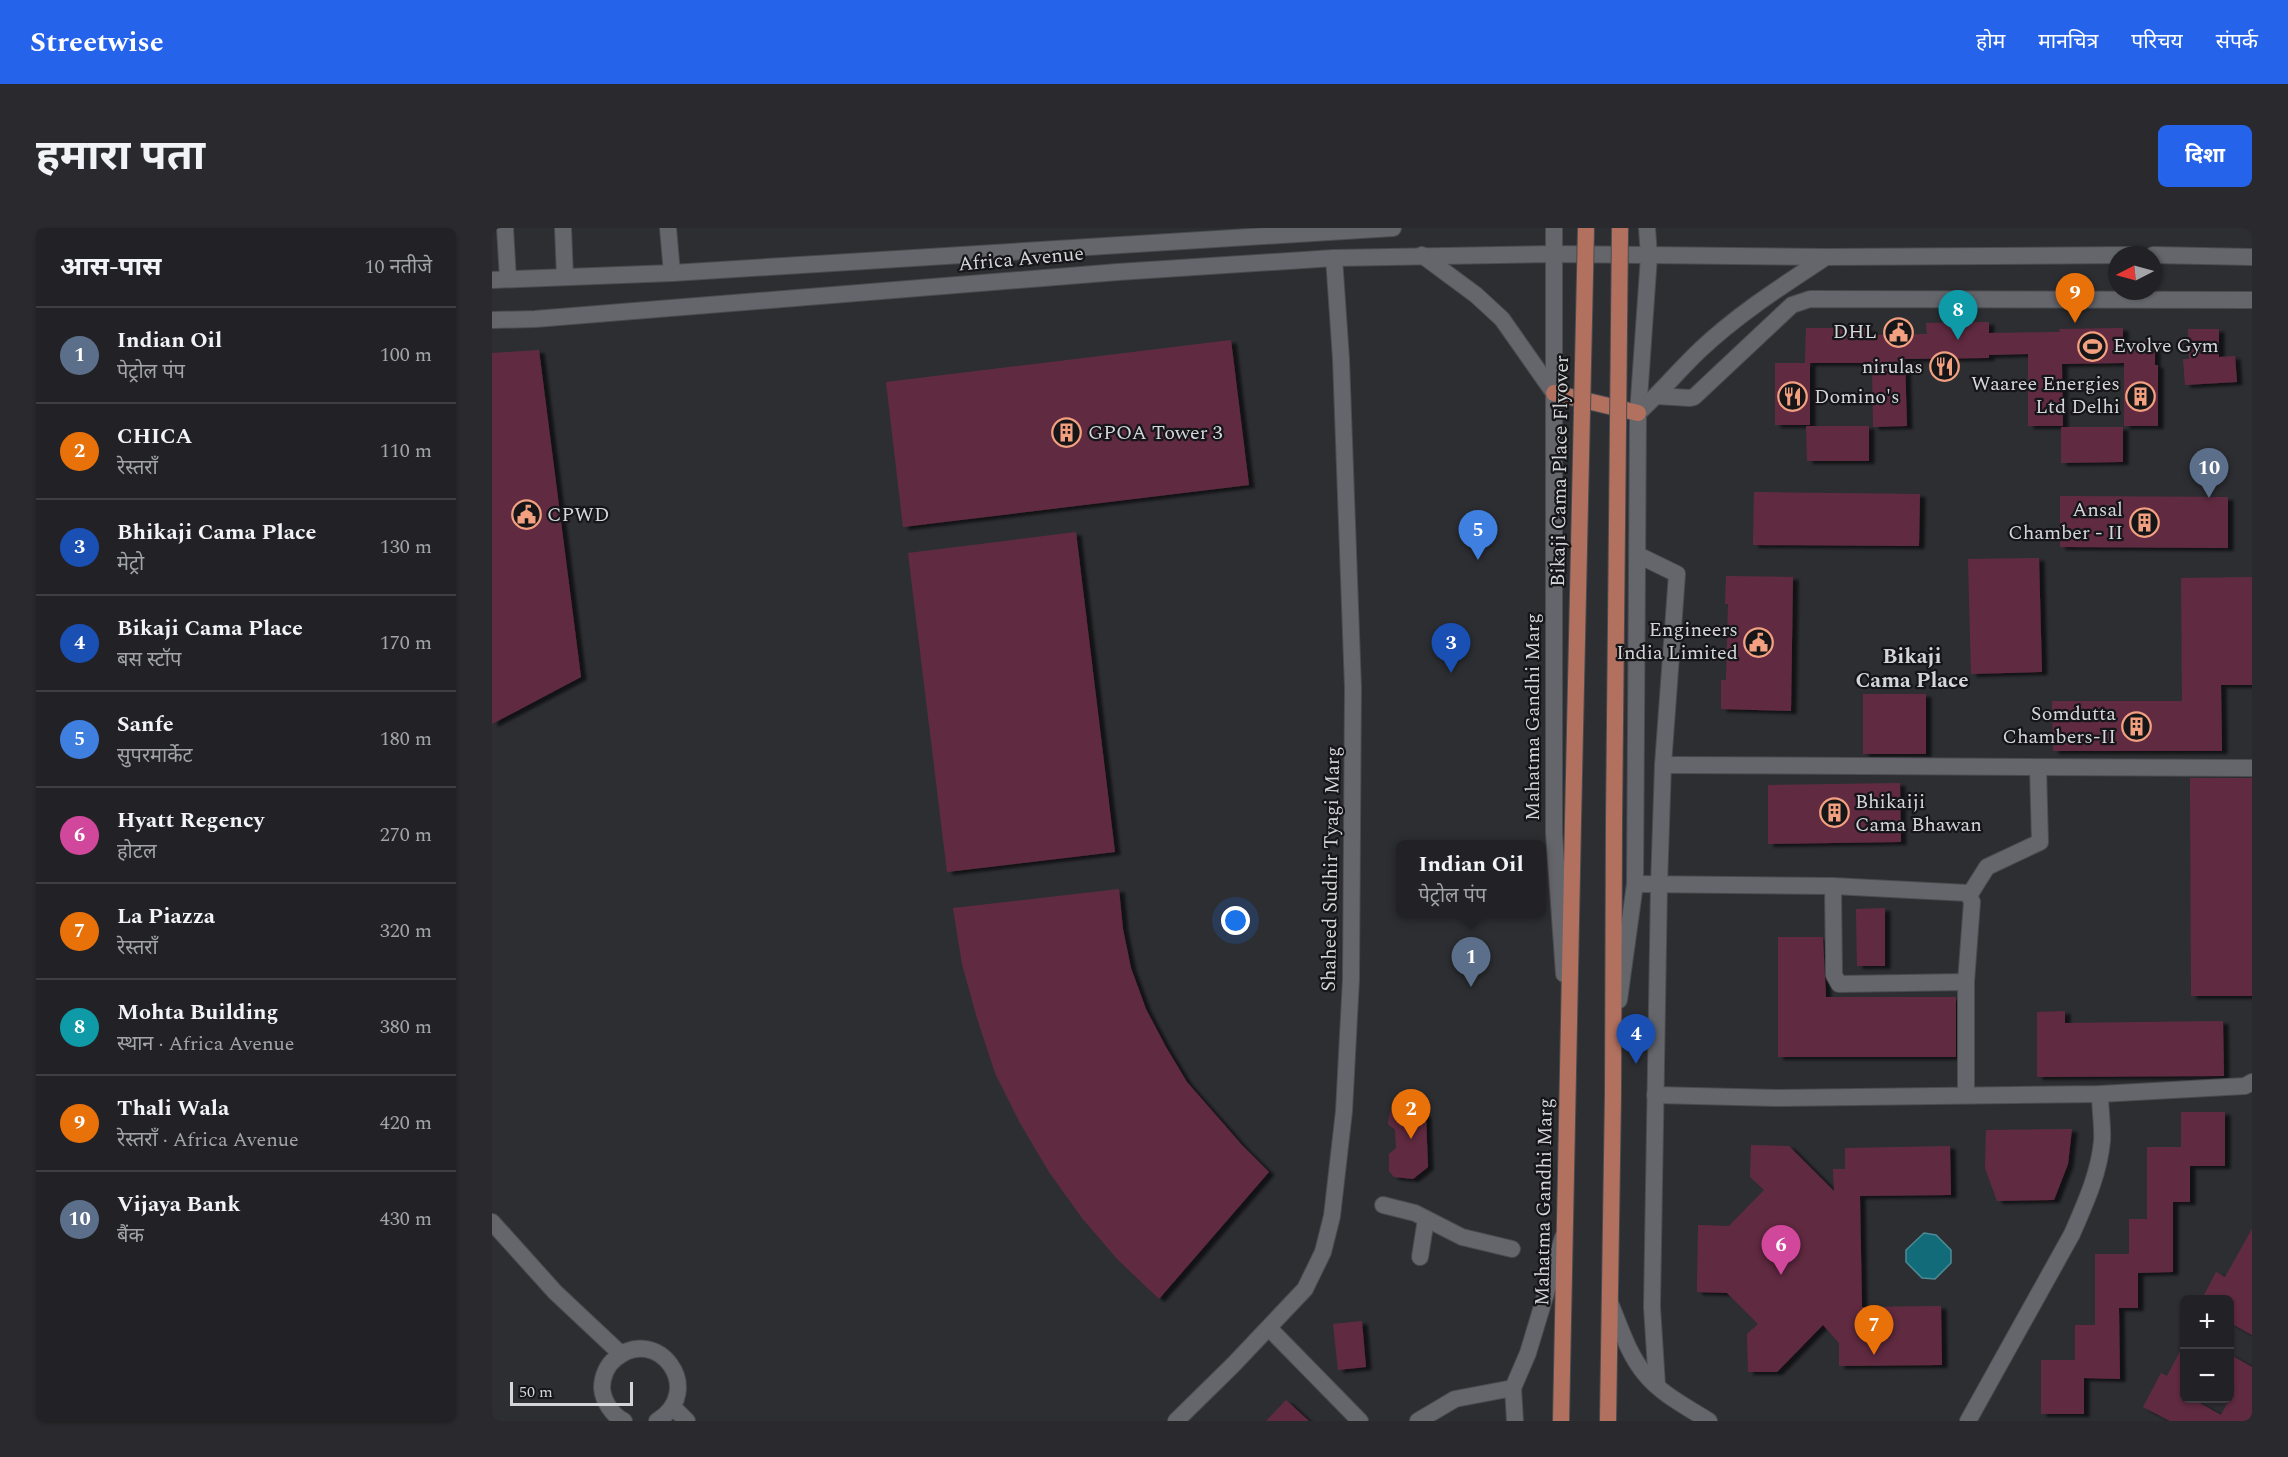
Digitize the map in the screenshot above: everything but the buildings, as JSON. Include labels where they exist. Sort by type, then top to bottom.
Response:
[{"type":"main road","name":"Bikaji Cama Place Flyover","points":[[1568,1040],[1586,228]]},
{"type":"main road","points":[[1608,1421],[1620,228]]},
{"type":"main road","points":[[1554,393],[1638,413]]},
{"type":"main road","name":"Mahatma Gandhi Marg","points":[[1561,1421],[1568,1040]]},
{"type":"street","points":[[500,279],[505,228]]},
{"type":"street","points":[[563,228],[565,277]]},
{"type":"street","points":[[668,228],[672,273]]},
{"type":"street","name":"Africa Avenue","points":[[500,279],[672,273],[1393,228]]},
{"type":"street","name":"Mahatma Gandhi Marg","points":[[1554,228],[1554,832],[1568,1040]]},
{"type":"street","points":[[1613,1039],[1635,884],[1638,413],[1649,255],[1647,228]]},
{"type":"street","points":[[1422,255],[1476,295],[1502,319],[1554,393]]},
{"type":"street","name":"Africa Avenue","points":[[492,320],[559,317],[1118,272],[1334,258],[1422,255],[1649,255]]},
{"type":"street","points":[[1649,255],[1826,257],[2108,255]]},
{"type":"street","points":[[2162,255],[2252,257]]},
{"type":"street","points":[[1638,413],[1658,396],[1699,350],[1739,316],[1826,257]]},
{"type":"street","name":"Shaheed Sudhir Tyagi Marg","points":[[1176,1421],[1305,1289],[1323,1252],[1332,1216],[1344,1111],[1352,968],[1353,688],[1341,359],[1334,258]]},
{"type":"street","points":[[1658,396],[1694,397],[1792,305],[1810,298],[2252,300]]},
{"type":"street","points":[[1638,555],[1677,574],[1663,765],[1659,885],[1652,1307],[1657,1385]]},
{"type":"street","points":[[1663,765],[2252,768]]},
{"type":"street","points":[[1966,1094],[1966,982],[1972,902],[1970,894],[1987,867],[2040,842],[2038,767]]},
{"type":"street","points":[[1635,884],[1833,886],[1970,894]]},
{"type":"street","points":[[1833,886],[1834,975],[1839,984],[1966,982]]},
{"type":"street","points":[[1655,1095],[1768,1098],[2100,1094],[2245,1086],[2252,1082]]},
{"type":"street","points":[[1968,1421],[2072,1234],[2086,1203],[2097,1171],[2102,1140],[2100,1094]]},
{"type":"street","points":[[1383,1205],[1415,1213],[1462,1237],[1512,1249]]},
{"type":"street","points":[[1420,1257],[1426,1219]]},
{"type":"street","points":[[492,1222],[555,1292],[621,1354]]},
{"type":"street","points":[[1515,1421],[1513,1388],[1528,1353],[1565,1230]]},
{"type":"street","points":[[1610,1303],[1630,1350],[1645,1374],[1709,1421]]},
{"type":"street","points":[[1269,1328],[1360,1421]]},
{"type":"street","points":[[614,1418],[604,1400],[602,1387],[608,1368],[621,1354],[633,1349],[646,1349],[659,1353],[669,1360],[679,1384],[678,1396],[673,1407],[657,1421]]},
{"type":"street","points":[[1418,1421],[1455,1399],[1513,1388]]},
{"type":"street","points":[[673,1407],[687,1421]]},
{"type":"water","points":[[1924,1233],[1936,1235],[1951,1250],[1951,1263],[1935,1279],[1922,1278],[1906,1262],[1906,1250]]},
{"type":"place","name":"Thali Wala","points":[[2075,323]]},
{"type":"place","name":"DHL","points":[[1898,332]]},
{"type":"place","name":"Mohta Building","points":[[1958,340]]},
{"type":"place","name":"Evolve Gym","points":[[2092,346]]},
{"type":"place","name":"nirulas","points":[[1944,367]]},
{"type":"place","name":"Waaree Energies Ltd Delhi","points":[[2141,396]]},
{"type":"place","name":"Domino's","points":[[1793,397]]},
{"type":"place","name":"GPOA Tower 3","points":[[1067,433]]},
{"type":"place","name":"Vijaya Bank","points":[[2209,498]]},
{"type":"place","name":"CPWD","points":[[526,515]]},
{"type":"place","name":"Ansal Chamber - II","points":[[2144,522]]},
{"type":"place","name":"Sanfe","points":[[1478,560]]},
{"type":"place","name":"Engineers India Limited","points":[[1759,642]]},
{"type":"place","name":"Bhikaji Cama Place","points":[[1451,673]]},
{"type":"place","name":"Somdutta Chambers-II","points":[[2137,726]]},
{"type":"place","name":"Bhikaiji Cama Bhawan","points":[[1834,813]]},
{"type":"place","name":"Indian Oil","points":[[1471,987]]},
{"type":"place","name":"Bikaji Cama Place","points":[[1636,1064]]},
{"type":"place","name":"CHICA","points":[[1411,1139]]},
{"type":"place","name":"Hyatt Regency","points":[[1781,1275]]},
{"type":"place","name":"La Piazza","points":[[1874,1355]]},
{"type":"district","name":"Bikaji Cama Place","points":[[1912,669]]}]
